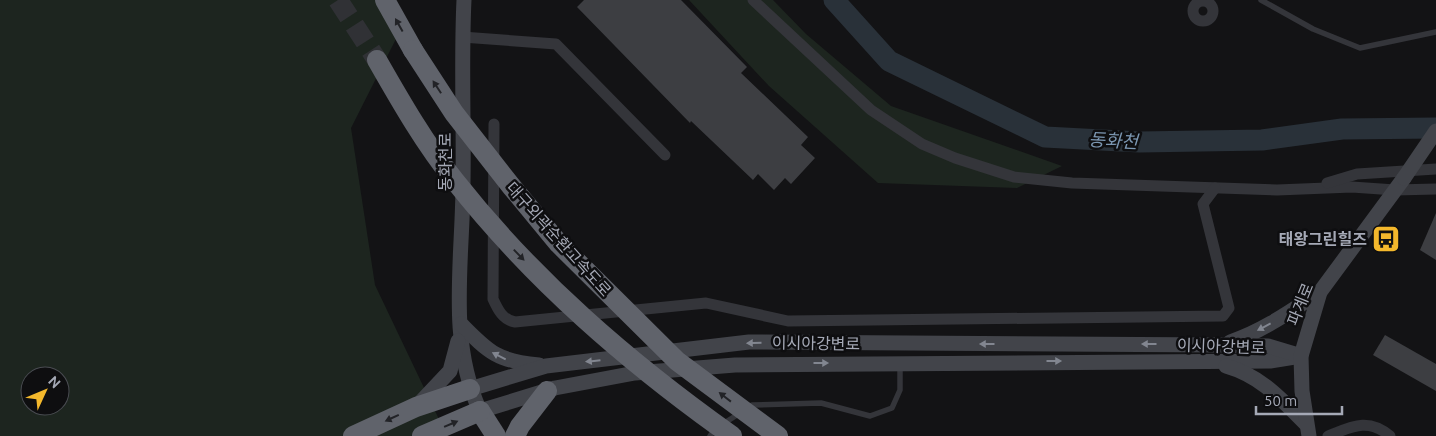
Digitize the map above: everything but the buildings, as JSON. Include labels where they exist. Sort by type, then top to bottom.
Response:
[{"type":"highway","name":"대구외곽순환고속도로","points":[[385,0],[412,50],[454,113],[559,244],[678,361],[778,436]]},
{"type":"highway","points":[[378,60],[430,146],[454,180],[503,238],[554,292],[600,335],[669,391],[732,436]]},
{"type":"highway","name":"이시아강변로","points":[[353,436],[416,407],[470,389]]},
{"type":"highway","points":[[515,436],[520,426],[547,391]]},
{"type":"highway","points":[[477,436],[480,412]]},
{"type":"highway","points":[[480,412],[496,436]]},
{"type":"highway","name":"이시아강변로","points":[[422,436],[480,412]]},
{"type":"main road","name":"동화천로","points":[[461,324],[458,291],[463,185],[462,37],[464,0]]},
{"type":"main road","name":"파계로","points":[[1308,430],[1302,391],[1302,356],[1320,292],[1436,131]]},
{"type":"main road","points":[[1221,345],[1244,337],[1278,319],[1320,292]]},
{"type":"main road","points":[[461,324],[483,346],[499,358],[513,363],[546,366]]},
{"type":"main road","points":[[461,324],[464,365],[470,389],[480,412]]},
{"type":"main road","points":[[416,407],[450,371],[456,354],[461,324]]},
{"type":"main road","name":"이시아강변로","points":[[470,389],[546,366],[749,342],[1268,346],[1302,356]]},
{"type":"main road","name":"이시아강변로","points":[[480,412],[547,391],[635,373],[735,365],[1270,361],[1302,356]]},
{"type":"main road","points":[[1205,360],[1245,372],[1259,380],[1308,430]]},
{"type":"street","points":[[753,0],[870,110],[922,144],[955,158],[1024,178],[1072,183],[1215,188],[1304,189],[1399,184],[1436,189]]},
{"type":"street","points":[[462,37],[556,44],[664,155]]},
{"type":"street","points":[[494,124],[493,299],[499,312],[508,321],[515,322],[706,303],[788,321],[1223,316],[1229,308],[1203,204],[1215,188]]},
{"type":"street","points":[[1304,189],[1357,174],[1436,169]]},
{"type":"street","points":[[1328,436],[1360,424],[1384,431],[1390,436]]},
{"type":"lane","points":[[1261,0],[1313,29],[1360,48],[1436,32]]},
{"type":"lane","points":[[710,436],[715,429],[752,405],[821,403],[870,416],[892,408],[900,390],[900,363]]},
{"type":"shaded area","points":[[0,0],[393,0],[402,27],[351,128],[375,285],[447,436],[0,436]]},
{"type":"shaded area","points":[[689,0],[773,0],[806,34],[891,106],[1062,166],[1017,188],[878,183],[769,86]]},
{"type":"waterway","name":"동화천","points":[[834,0],[889,61],[1045,137],[1140,142],[1262,140],[1342,129],[1436,128]]},
{"type":"tunnel","points":[[338,0],[377,60]]},
{"type":"place","name":"태왕그린힐즈","points":[[1386,239]]}]
